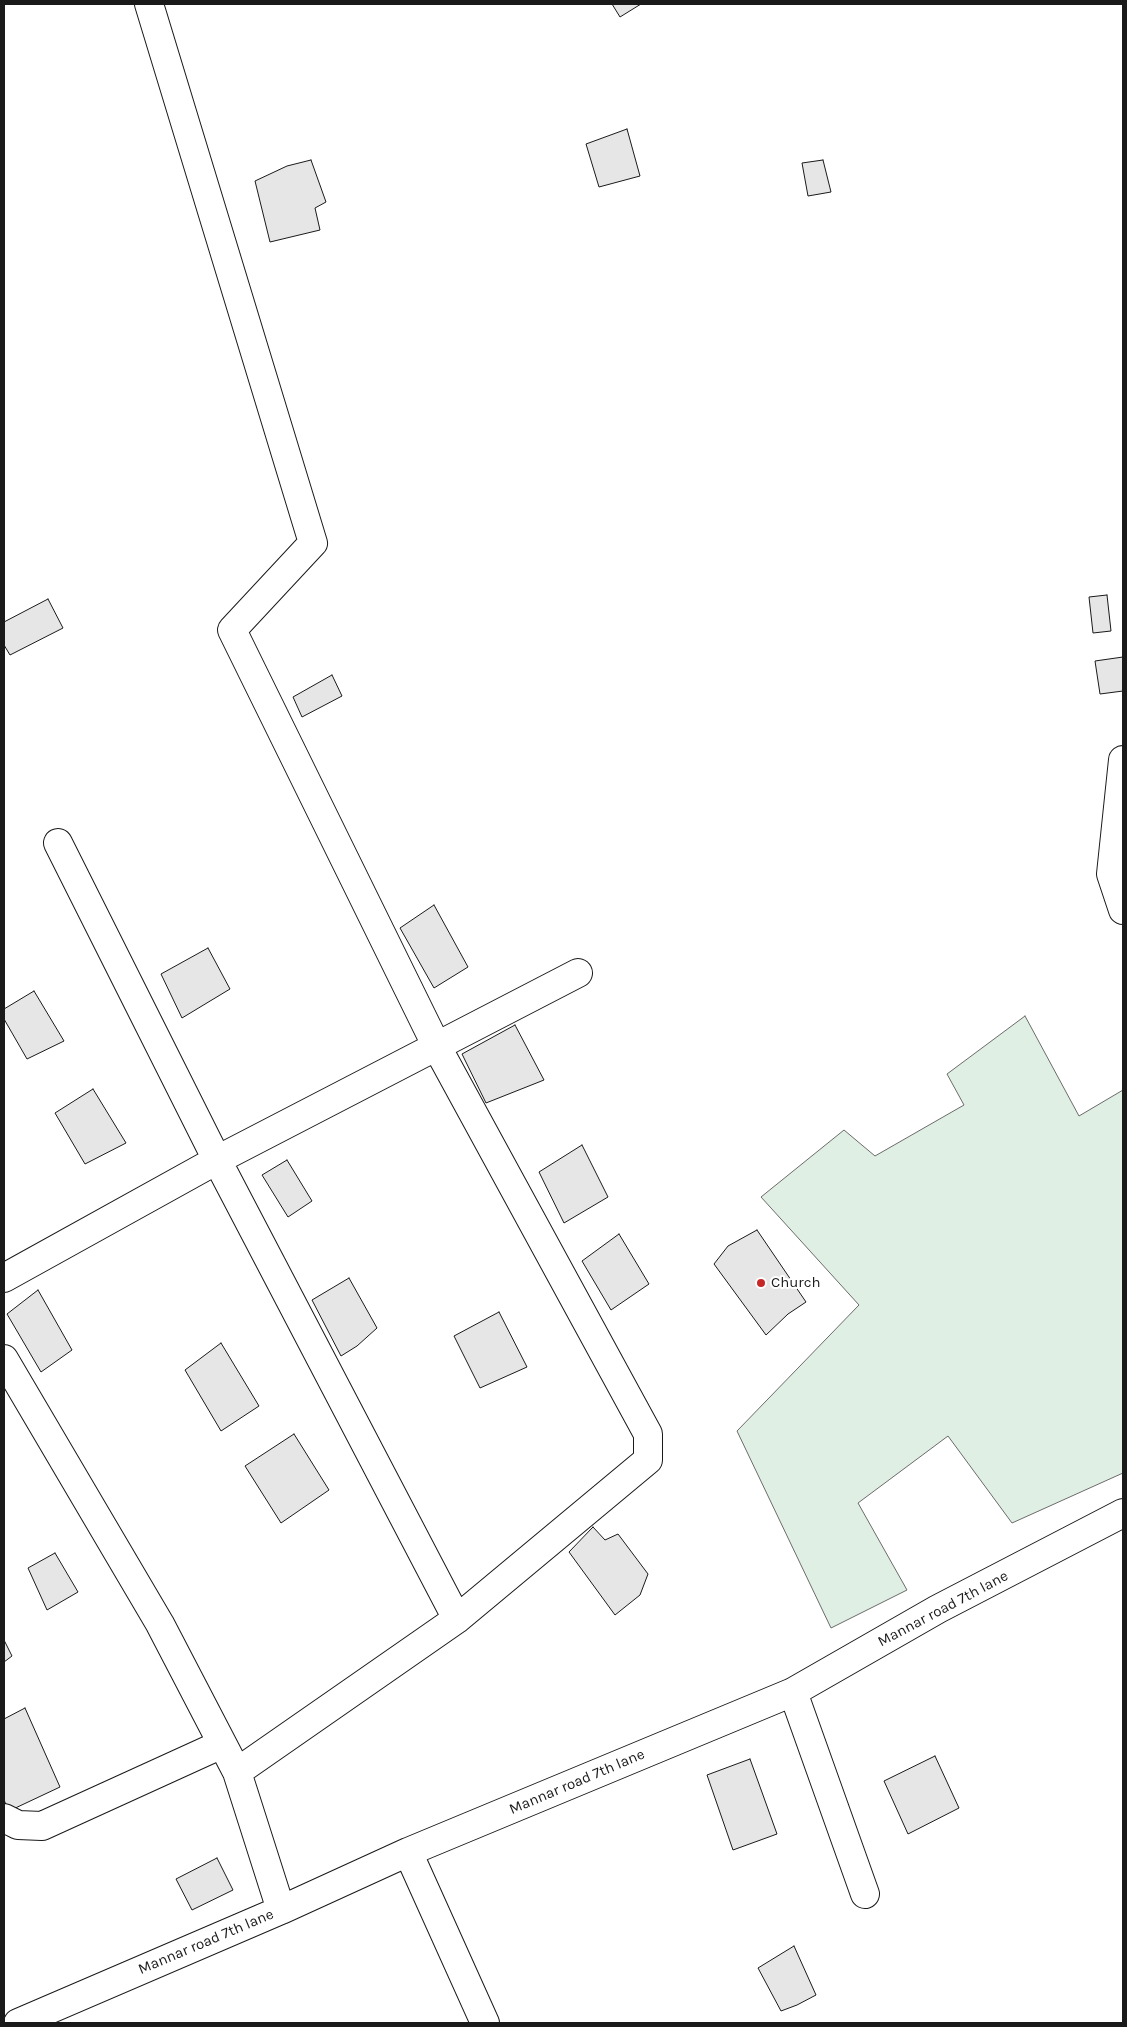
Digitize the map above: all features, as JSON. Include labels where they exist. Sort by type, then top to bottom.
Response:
[{"type":"street","points":[[149,4],[313,543],[232,630],[437,1047],[648,1434],[648,1460],[457,1620],[237,1772]]},
{"type":"street","points":[[1123,760],[1111,874],[1123,910]]},
{"type":"street","points":[[58,843],[217,1160],[457,1620]]},
{"type":"street","points":[[4,1278],[217,1160],[578,972]]},
{"type":"street","points":[[4,1358],[160,1624],[237,1772],[281,1910]]},
{"type":"street","name":"Mannar road 7th lane","points":[[18,2023],[281,1910],[408,1852],[793,1692],[938,1609],[1123,1513]]},
{"type":"street","points":[[793,1692],[865,1894]]},
{"type":"street","points":[[4,1818],[18,1825],[42,1826],[222,1744]]},
{"type":"street","points":[[408,1852],[485,2023]]},
{"type":"green space","points":[[1025,1016],[1079,1116],[1123,1090],[1123,1473],[1012,1523],[948,1436],[858,1503],[907,1590],[831,1628],[737,1431],[859,1305],[761,1197],[844,1130],[875,1156],[964,1105],[947,1074]]},
{"type":"building","points":[[612,4],[641,4],[620,17]]},
{"type":"building","points":[[627,129],[640,176],[599,187],[586,144]]},
{"type":"building","points":[[311,160],[326,202],[315,208],[320,230],[270,242],[255,181],[287,166]]},
{"type":"building","points":[[823,160],[831,192],[808,196],[802,163]]},
{"type":"building","points":[[1107,595],[1111,631],[1093,633],[1089,597]]},
{"type":"building","points":[[48,599],[63,628],[10,655],[4,645],[4,622]]},
{"type":"building","points":[[1123,657],[1123,691],[1100,694],[1095,661]]},
{"type":"building","points":[[332,675],[342,696],[302,717],[293,697]]},
{"type":"building","points":[[434,905],[468,967],[434,988],[400,928]]},
{"type":"building","points":[[208,948],[230,989],[182,1018],[161,974]]},
{"type":"building","points":[[34,991],[64,1041],[27,1059],[4,1019],[4,1009]]},
{"type":"building","points":[[515,1025],[544,1080],[486,1103],[462,1054]]},
{"type":"building","points":[[93,1089],[126,1143],[85,1164],[55,1113]]},
{"type":"building","points":[[582,1145],[608,1197],[564,1223],[539,1172]]},
{"type":"building","points":[[287,1160],[312,1201],[288,1217],[262,1175]]},
{"type":"building","name":"Church","points":[[757,1230],[806,1302],[788,1314],[766,1335],[714,1264],[728,1246]]},
{"type":"building","points":[[619,1234],[649,1284],[611,1310],[582,1261]]},
{"type":"building","points":[[349,1278],[377,1328],[357,1346],[341,1356],[312,1300]]},
{"type":"building","points":[[38,1290],[72,1350],[41,1372],[7,1314]]},
{"type":"building","points":[[499,1312],[527,1367],[480,1388],[454,1336]]},
{"type":"building","points":[[221,1343],[259,1406],[221,1431],[185,1370]]},
{"type":"building","points":[[294,1434],[329,1490],[281,1523],[245,1466]]},
{"type":"building","points":[[593,1527],[605,1540],[618,1534],[648,1574],[640,1595],[615,1615],[569,1552]]},
{"type":"building","points":[[55,1553],[78,1592],[47,1610],[28,1568]]},
{"type":"building","points":[[4,1640],[12,1656],[4,1662]]},
{"type":"building","points":[[25,1708],[60,1787],[9,1811],[4,1800],[4,1719]]},
{"type":"building","points":[[935,1756],[959,1808],[908,1834],[884,1781]]},
{"type":"building","points":[[750,1759],[777,1834],[733,1850],[707,1775]]},
{"type":"building","points":[[217,1858],[233,1890],[192,1910],[176,1879]]},
{"type":"building","points":[[794,1946],[816,1995],[781,2011],[758,1968]]},
{"type":"place","name":"Church","points":[[761,1283]]}]
